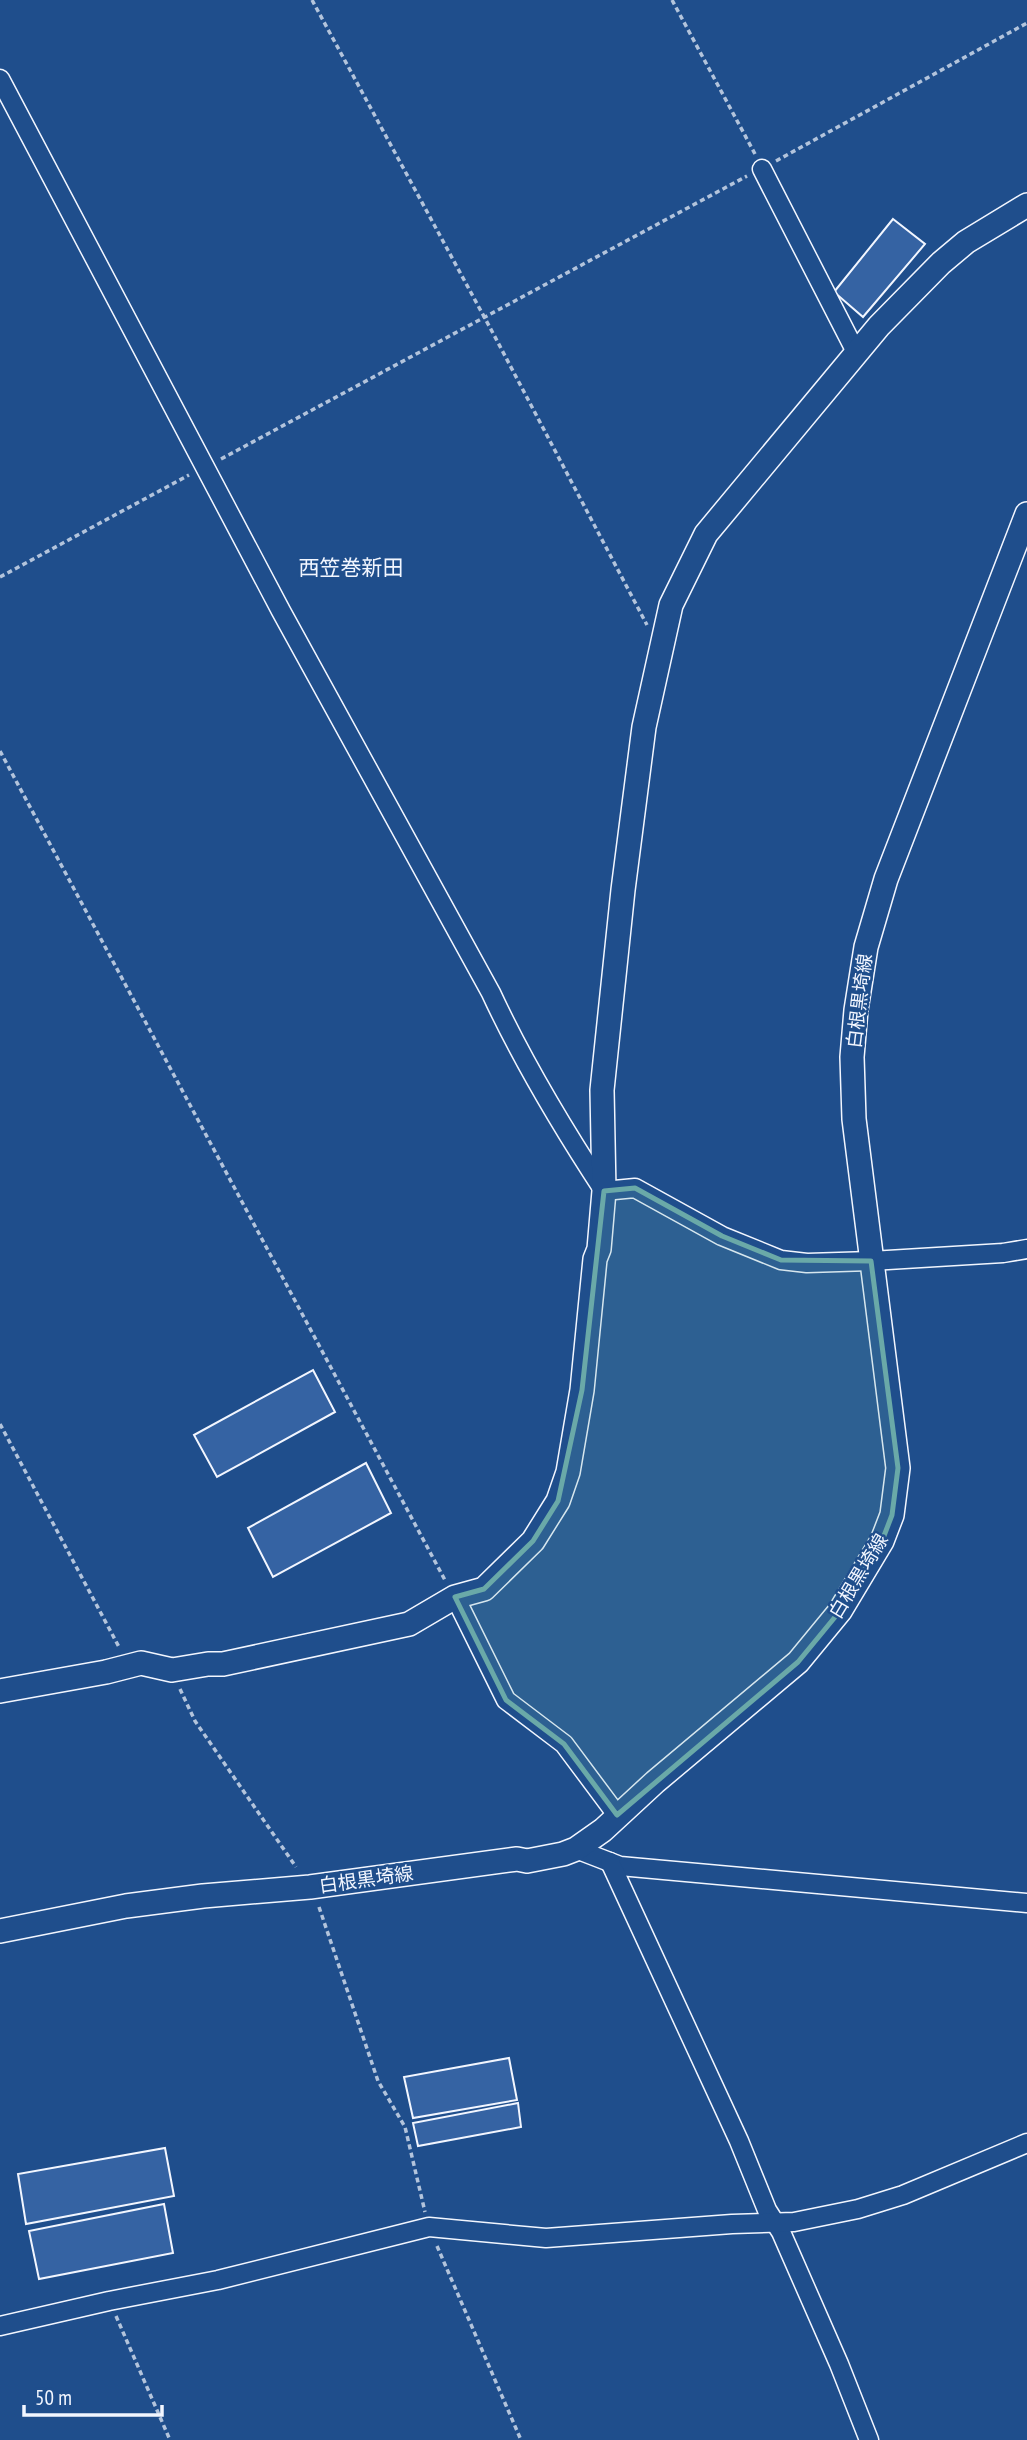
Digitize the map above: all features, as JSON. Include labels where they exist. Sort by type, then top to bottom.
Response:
[{"type":"main road","points":[[0,1691],[141,1663],[172,1670],[223,1664],[409,1624],[455,1597],[484,1589],[533,1541],[558,1501],[568,1472],[582,1390],[604,1191],[602,1090],[623,890],[644,727],[671,605],[706,534],[880,326],[941,263],[966,242],[1027,205]]},
{"type":"main road","name":"白根黒埼線","points":[[0,1931],[126,1906],[310,1887],[517,1859],[527,1861],[564,1854],[603,1830],[617,1815],[798,1662],[840,1611],[882,1541],[892,1515],[898,1468],[854,1119],[852,1057],[866,947],[886,878],[1027,514]]},
{"type":"street","points":[[0,79],[281,611],[491,993],[512,1037],[569,1138],[604,1191],[635,1188],[722,1236],[781,1260],[807,1263],[871,1261],[1003,1253],[1027,1249]]},
{"type":"street","points":[[762,169],[857,354]]},
{"type":"street","points":[[455,1597],[506,1700],[564,1744],[617,1815]]},
{"type":"street","points":[[576,1849],[620,1866],[1027,1903]]},
{"type":"street","points":[[610,1862],[739,2141],[767,2210],[781,2232],[869,2440]]},
{"type":"street","points":[[0,2326],[218,2280],[429,2227],[545,2238],[794,2222],[903,2195],[1027,2143]]},
{"type":"path","points":[[312,0],[484,316],[660,650]]},
{"type":"path","points":[[672,0],[762,169]]},
{"type":"path","points":[[0,577],[762,169],[1027,23]]},
{"type":"path","points":[[0,751],[455,1597]]},
{"type":"path","points":[[0,1424],[130,1666]]},
{"type":"path","points":[[172,1670],[195,1721],[310,1887],[378,2081],[405,2127],[429,2227],[521,2440]]},
{"type":"path","points":[[110,2301],[170,2440]]},
{"type":"highlighted area","points":[[635,1188],[722,1236],[781,1260],[871,1261],[898,1468],[892,1515],[882,1541],[840,1611],[798,1662],[617,1815],[564,1744],[506,1700],[455,1597],[484,1589],[533,1541],[558,1501],[582,1390],[604,1191]]},
{"type":"building","points":[[893,219],[925,244],[863,317],[834,292]]},
{"type":"building","points":[[313,1370],[335,1412],[217,1477],[194,1435]]},
{"type":"building","points":[[366,1463],[391,1513],[273,1577],[248,1528]]},
{"type":"building","points":[[509,2058],[517,2100],[413,2118],[404,2077]]},
{"type":"building","points":[[518,2103],[521,2127],[418,2146],[413,2123]]},
{"type":"building","points":[[165,2148],[174,2196],[26,2224],[18,2174]]},
{"type":"building","points":[[164,2204],[173,2253],[39,2279],[29,2231]]},
{"type":"district","name":"西笠巻新田","points":[[351,567]]}]
